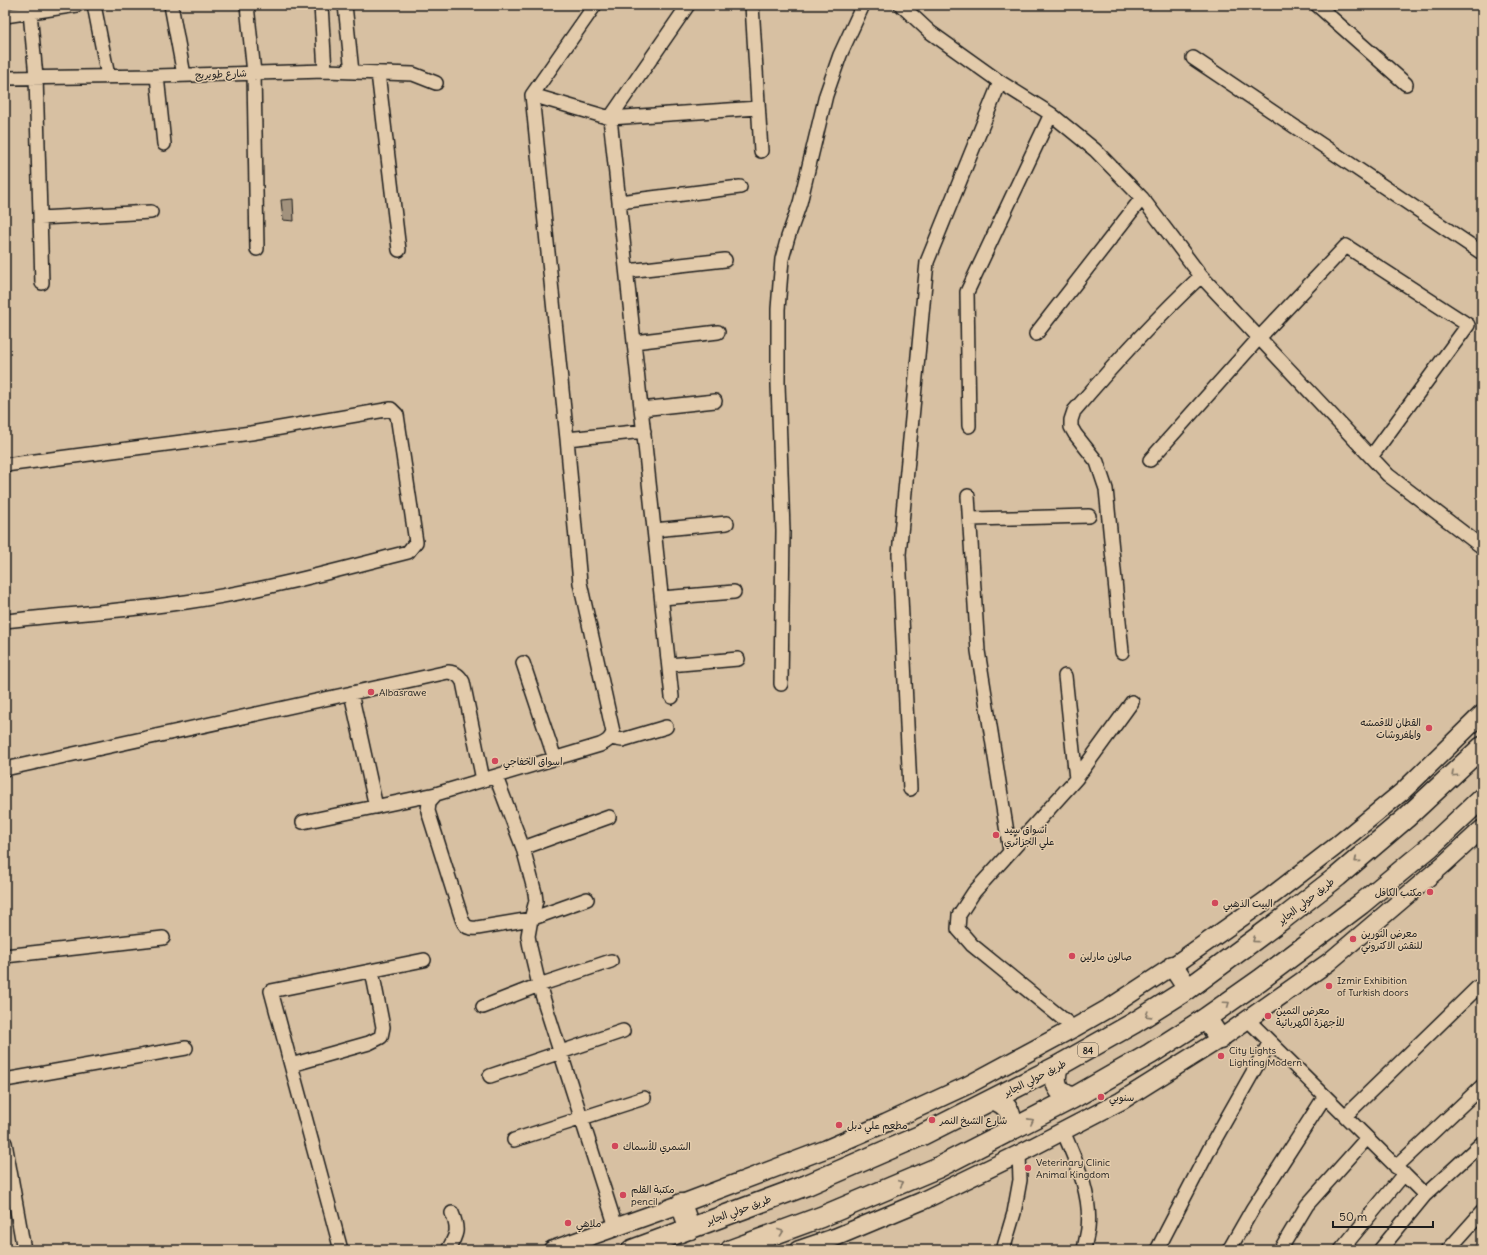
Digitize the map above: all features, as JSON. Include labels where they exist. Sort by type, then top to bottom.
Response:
[{"type":"highway","name":"طريق حولي الجاير","points":[[632,1250],[844,1170],[922,1135],[1058,1066],[1134,1023],[1188,989],[1278,923],[1338,876],[1406,818],[1482,747]]},
{"type":"highway","points":[[731,1250],[821,1217],[938,1168],[1073,1098],[1150,1054],[1206,1018],[1260,980],[1361,904],[1430,847],[1482,798]]},
{"type":"highway","points":[[1173,966],[1188,989]]},
{"type":"highway","points":[[1206,1018],[1220,1039]]},
{"type":"highway","points":[[1058,1066],[1055,1076],[1057,1086],[1064,1094],[1073,1098]]},
{"type":"highway","points":[[993,1099],[1002,1103],[1009,1112],[1012,1122],[1008,1132]]},
{"type":"highway","points":[[681,1204],[690,1228]]},
{"type":"main road","points":[[552,1250],[681,1204],[826,1149],[886,1123],[968,1085],[1109,1008],[1173,966],[1265,901],[1335,847],[1403,791],[1482,714]]},
{"type":"main road","points":[[798,1250],[836,1237],[922,1201],[1019,1154],[1121,1101],[1220,1039],[1329,962],[1444,864],[1482,829]]},
{"type":"street","points":[[5,16],[76,5]]},
{"type":"street","points":[[94,5],[108,76]]},
{"type":"street","points":[[171,5],[184,75]]},
{"type":"street","points":[[246,5],[254,73],[257,249]]},
{"type":"street","points":[[321,5],[326,71]]},
{"type":"street","points":[[345,5],[352,72]]},
{"type":"street","points":[[303,822],[436,794],[600,745],[606,743],[611,738],[613,726],[580,583],[532,95],[595,5]]},
{"type":"street","points":[[672,697],[610,118],[688,5]]},
{"type":"street","points":[[752,5],[761,151]]},
{"type":"street","points":[[781,684],[783,531],[778,384],[778,309],[782,259],[800,203],[826,95],[840,55],[863,5]]},
{"type":"street","points":[[901,5],[930,32],[1000,82],[1051,114],[1095,150],[1142,198],[1202,276],[1388,475],[1482,546]]},
{"type":"street","points":[[1316,5],[1406,84]]},
{"type":"street","points":[[30,12],[36,77],[42,283]]},
{"type":"street","points":[[1193,58],[1482,253]]},
{"type":"street","name":"شارع طويريج","points":[[5,78],[157,76],[326,71],[413,74],[436,83]]},
{"type":"street","points":[[378,73],[400,250]]},
{"type":"street","points":[[157,76],[164,144]]},
{"type":"street","points":[[910,789],[899,554],[927,262],[1000,82]]},
{"type":"street","points":[[532,95],[610,118],[758,108]]},
{"type":"street","points":[[969,426],[967,292],[1051,114]]},
{"type":"street","points":[[619,202],[740,188]]},
{"type":"street","points":[[1036,334],[1142,198]]},
{"type":"street","points":[[40,218],[151,212]]},
{"type":"street","points":[[1150,460],[1259,338],[1346,246],[1468,325],[1372,457]]},
{"type":"street","points":[[627,271],[725,260]]},
{"type":"street","points":[[1122,652],[1106,489],[1097,462],[1070,427],[1071,420],[1074,411],[1132,346],[1172,303],[1202,276]]},
{"type":"street","points":[[634,342],[718,332]]},
{"type":"street","points":[[641,409],[715,401]]},
{"type":"street","points":[[5,465],[251,433],[391,409],[397,415],[416,542],[408,552],[285,584],[187,602],[5,621]]},
{"type":"street","points":[[567,439],[644,431]]},
{"type":"street","points":[[968,496],[978,651],[1010,851]]},
{"type":"street","points":[[970,519],[1089,516]]},
{"type":"street","points":[[654,530],[727,523]]},
{"type":"street","points":[[662,598],[734,592]]},
{"type":"street","points":[[669,665],[738,659]]},
{"type":"street","points":[[523,663],[555,759]]},
{"type":"street","points":[[5,769],[448,672],[455,673],[460,676],[463,682],[483,780]]},
{"type":"street","points":[[1064,676],[1076,779]]},
{"type":"street","points":[[351,693],[376,807]]},
{"type":"street","points":[[1074,1028],[972,945],[958,929],[959,915],[974,892],[1076,779],[1132,702]]},
{"type":"street","points":[[611,738],[622,740],[666,727]]},
{"type":"street","points":[[496,777],[523,848],[535,893],[534,908],[530,919],[528,936],[539,985],[616,1227]]},
{"type":"street","points":[[436,794],[428,802],[428,811],[460,916],[466,927],[470,929],[530,919],[587,899]]},
{"type":"street","points":[[523,848],[609,817]]},
{"type":"street","points":[[5,956],[163,938]]},
{"type":"street","points":[[341,1250],[271,991],[424,960]]},
{"type":"street","points":[[483,1007],[539,985],[611,961]]},
{"type":"street","points":[[291,1065],[369,1043],[381,1037],[383,1027],[372,971]]},
{"type":"street","points":[[1345,1116],[1478,987]]},
{"type":"street","points":[[1248,1020],[1426,1195]]},
{"type":"street","points":[[490,1076],[623,1031]]},
{"type":"street","points":[[1157,1250],[1210,1148],[1270,1042]]},
{"type":"street","points":[[5,1080],[186,1048]]},
{"type":"street","points":[[1341,1250],[1400,1170],[1482,1086]]},
{"type":"street","points":[[1229,1250],[1253,1208],[1325,1096]]},
{"type":"street","points":[[514,1140],[644,1098]]},
{"type":"street","points":[[1063,1131],[1083,1178],[1087,1204],[1088,1228],[1084,1250]]},
{"type":"street","points":[[1280,1250],[1307,1205],[1367,1138]]},
{"type":"street","points":[[5,1143],[24,1250]]},
{"type":"street","points":[[1380,1250],[1426,1195],[1482,1143]]},
{"type":"street","points":[[1003,1250],[1014,1213],[1020,1180],[1019,1154]]},
{"type":"street","points":[[1448,1250],[1482,1212]]},
{"type":"street","points":[[448,1250],[457,1231],[452,1213]]},
{"type":"building","points":[[293,199],[294,221],[283,220],[281,200]]},
{"type":"place","name":"Albasrawe","points":[[371,692]]},
{"type":"place","name":"القطان للاقمشه والمفروشات","points":[[1429,728]]},
{"type":"place","name":"اسواق الخفاجي","points":[[495,761]]},
{"type":"place","name":"أسواق سيد علي الجزائري","points":[[996,835]]},
{"type":"place","name":"مكتب الكافل","points":[[1430,892]]},
{"type":"place","name":"البيت الذهبي","points":[[1215,903]]},
{"type":"place","name":"معرض النورين للنقش الاكتروني","points":[[1353,939]]},
{"type":"place","name":"صالون مارلين","points":[[1072,956]]},
{"type":"place","name":"Izmir Exhibition of Turkish doors","points":[[1329,986]]},
{"type":"place","name":"معرض الثمين للأجهزة الكهربائية","points":[[1268,1016]]},
{"type":"place","name":"City Lights Lighting Modern","points":[[1221,1056]]},
{"type":"place","name":"سنوبي","points":[[1101,1097]]},
{"type":"place","name":"شارع الشيخ النمر","points":[[932,1120]]},
{"type":"place","name":"مطعم علي دبل","points":[[839,1125]]},
{"type":"place","name":"الشمري للأسماك","points":[[615,1146]]},
{"type":"place","name":"Veterinary Clinic Animal Kingdom","points":[[1028,1168]]},
{"type":"place","name":"مكتبة القلم pencil","points":[[623,1195]]},
{"type":"place","name":"ملاهي","points":[[568,1223]]}]
